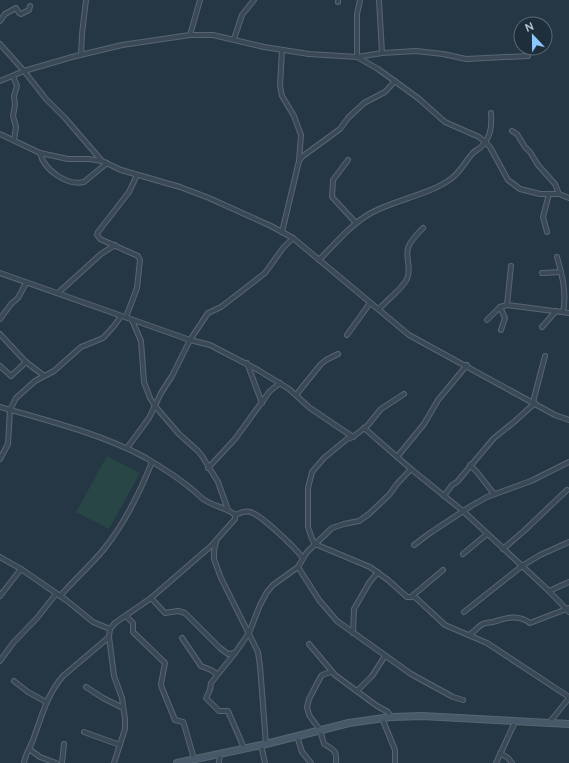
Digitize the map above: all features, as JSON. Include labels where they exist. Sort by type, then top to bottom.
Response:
[{"type":"street","points":[[81,54],[86,0]]},
{"type":"street","points":[[190,35],[200,0]]},
{"type":"street","points":[[234,39],[242,15],[254,0]]},
{"type":"street","points":[[357,57],[357,14],[360,0]]},
{"type":"street","points":[[379,0],[382,53]]},
{"type":"street","points":[[0,21],[6,14],[16,8],[21,14],[29,10],[30,6]]},
{"type":"street","points":[[0,81],[24,71],[81,54],[129,44],[190,35],[213,35],[264,47],[308,54],[357,57],[382,53],[416,51],[443,54],[466,60],[528,56]]},
{"type":"street","points":[[0,44],[46,99],[105,162]]},
{"type":"street","points":[[282,50],[280,86],[282,96],[294,116],[301,135],[299,161],[282,232]]},
{"type":"street","points":[[357,57],[395,81],[418,98],[445,122],[471,133],[485,142],[490,147],[511,183],[520,189],[525,191],[559,194],[569,198]]},
{"type":"street","points":[[13,76],[17,86],[14,96],[15,105],[13,116],[16,127],[14,140]]},
{"type":"street","points":[[299,161],[303,156],[340,129],[348,118],[364,102],[385,92],[395,81]]},
{"type":"street","points":[[319,260],[356,223],[374,211],[447,182],[459,171],[472,154],[481,148],[485,142],[492,128],[491,113]]},
{"type":"street","points":[[512,131],[517,134],[541,170],[555,184],[559,194]]},
{"type":"street","points":[[0,134],[40,153],[68,159],[89,159],[105,162],[121,170],[180,187],[209,198],[282,232],[293,238],[409,335],[534,402],[555,415],[569,420]]},
{"type":"street","points":[[40,153],[44,163],[48,167],[66,181],[71,182],[84,182],[105,162]]},
{"type":"street","points":[[348,160],[333,180],[332,197],[356,223]]},
{"type":"street","points":[[0,459],[9,440],[10,410],[19,394],[44,375],[54,371],[82,348],[103,338],[124,317],[137,288],[140,260],[138,256],[100,239],[97,235],[129,192],[137,175]]},
{"type":"street","points":[[547,232],[543,217],[549,194]]},
{"type":"street","points":[[379,309],[406,280],[410,270],[408,258],[409,245],[424,228]]},
{"type":"street","points":[[127,448],[149,418],[190,340],[208,313],[221,307],[260,277],[293,238]]},
{"type":"street","points":[[58,293],[101,254],[115,245]]},
{"type":"street","points":[[557,257],[565,297],[563,312]]},
{"type":"street","points":[[507,305],[511,266]]},
{"type":"street","points":[[542,273],[561,272]]},
{"type":"street","points":[[0,273],[190,340],[210,345],[247,363],[280,383],[310,408],[353,437]]},
{"type":"street","points":[[0,319],[11,304],[18,298],[26,283]]},
{"type":"street","points":[[347,335],[370,303]]},
{"type":"street","points":[[487,320],[500,307],[507,305],[569,313]]},
{"type":"street","points":[[500,307],[505,318],[500,330]]},
{"type":"street","points":[[563,312],[569,307]]},
{"type":"street","points":[[542,328],[556,311]]},
{"type":"street","points":[[132,320],[141,341],[144,382],[150,398],[155,406],[183,438],[198,451],[220,485],[228,510]]},
{"type":"street","points":[[0,334],[26,362],[44,375]]},
{"type":"street","points":[[296,395],[322,364],[338,354]]},
{"type":"street","points":[[444,496],[494,438],[514,422],[534,402],[545,356]]},
{"type":"street","points":[[0,366],[11,376],[26,362]]},
{"type":"street","points":[[247,363],[262,403]]},
{"type":"street","points":[[398,457],[424,424],[438,400],[467,366]]},
{"type":"street","points":[[208,468],[235,439],[270,391],[280,383]]},
{"type":"street","points":[[404,394],[381,409],[364,428],[353,437],[347,439],[324,458],[312,472],[308,488],[308,527],[312,539],[315,544],[359,562],[378,572],[404,595],[409,598],[416,598],[445,625],[487,643],[569,697],[549,723]]},
{"type":"street","points":[[0,407],[97,436],[127,448],[178,478],[203,499],[228,510],[235,515]]},
{"type":"street","points":[[364,428],[411,469],[463,511],[568,610],[530,623],[524,618],[515,617],[488,622],[479,626],[475,632],[470,635]]},
{"type":"street","points":[[0,661],[13,643],[104,549],[120,526],[143,483],[152,462]]},
{"type":"street","points":[[414,545],[471,506],[494,494],[531,481],[569,462]]},
{"type":"street","points":[[470,465],[494,494]]},
{"type":"street","points":[[244,748],[228,712],[226,710],[219,711],[206,699],[211,684],[249,633],[255,614],[270,588],[298,567],[303,558],[315,544],[332,528],[360,521],[369,514],[389,495],[411,469]]},
{"type":"street","points":[[503,549],[567,490]]},
{"type":"street","points":[[235,515],[247,511],[254,513],[285,539],[303,558]]},
{"type":"street","points":[[114,763],[125,729],[122,698],[114,676],[109,637],[110,629],[115,623],[151,598],[216,542],[235,519],[235,515]]},
{"type":"street","points":[[463,554],[487,534]]},
{"type":"street","points":[[216,542],[214,559],[220,578],[258,652],[263,744],[266,763]]},
{"type":"street","points":[[464,612],[522,566],[540,555],[569,542]]},
{"type":"street","points":[[0,556],[58,595],[93,622],[110,629]]},
{"type":"street","points":[[298,567],[324,606],[337,621],[411,674],[453,697],[463,700]]},
{"type":"street","points":[[0,596],[21,569]]},
{"type":"street","points":[[409,598],[443,570]]},
{"type":"street","points":[[353,633],[354,609],[369,583],[378,572]]},
{"type":"street","points":[[549,591],[569,582]]},
{"type":"street","points":[[151,598],[165,613],[178,611],[185,613],[220,648],[228,654],[235,653]]},
{"type":"street","points":[[126,616],[132,623],[133,632],[166,663],[161,684],[162,688],[175,720],[183,722],[184,724],[194,759]]},
{"type":"street","points":[[24,763],[24,758],[29,749],[46,702],[57,683],[63,676],[109,637]]},
{"type":"street","points":[[182,638],[201,666],[217,674]]},
{"type":"street","points":[[309,644],[331,672],[377,706],[388,712],[391,717]]},
{"type":"street","points":[[357,691],[372,676],[385,656]]},
{"type":"street","points":[[331,672],[322,675],[308,703],[309,715],[320,730],[324,744],[332,748],[336,753],[336,763]]},
{"type":"street","points":[[14,680],[28,692],[46,702]]},
{"type":"street","points":[[86,687],[123,708]]},
{"type":"street","points":[[178,763],[349,723],[391,717],[422,716],[569,724]]},
{"type":"street","points":[[382,718],[395,750],[395,763]]},
{"type":"street","points":[[496,763],[515,722]]},
{"type":"street","points":[[84,732],[120,746]]},
{"type":"street","points":[[297,736],[302,752],[311,763]]},
{"type":"street","points":[[62,763],[64,744]]},
{"type":"street","points":[[29,749],[56,763]]},
{"type":"street","points":[[219,763],[220,753]]},
{"type":"street","points":[[500,753],[508,758],[512,763]]},
{"type":"green space","points":[[107,456],[140,473],[109,529],[76,512]]}]
